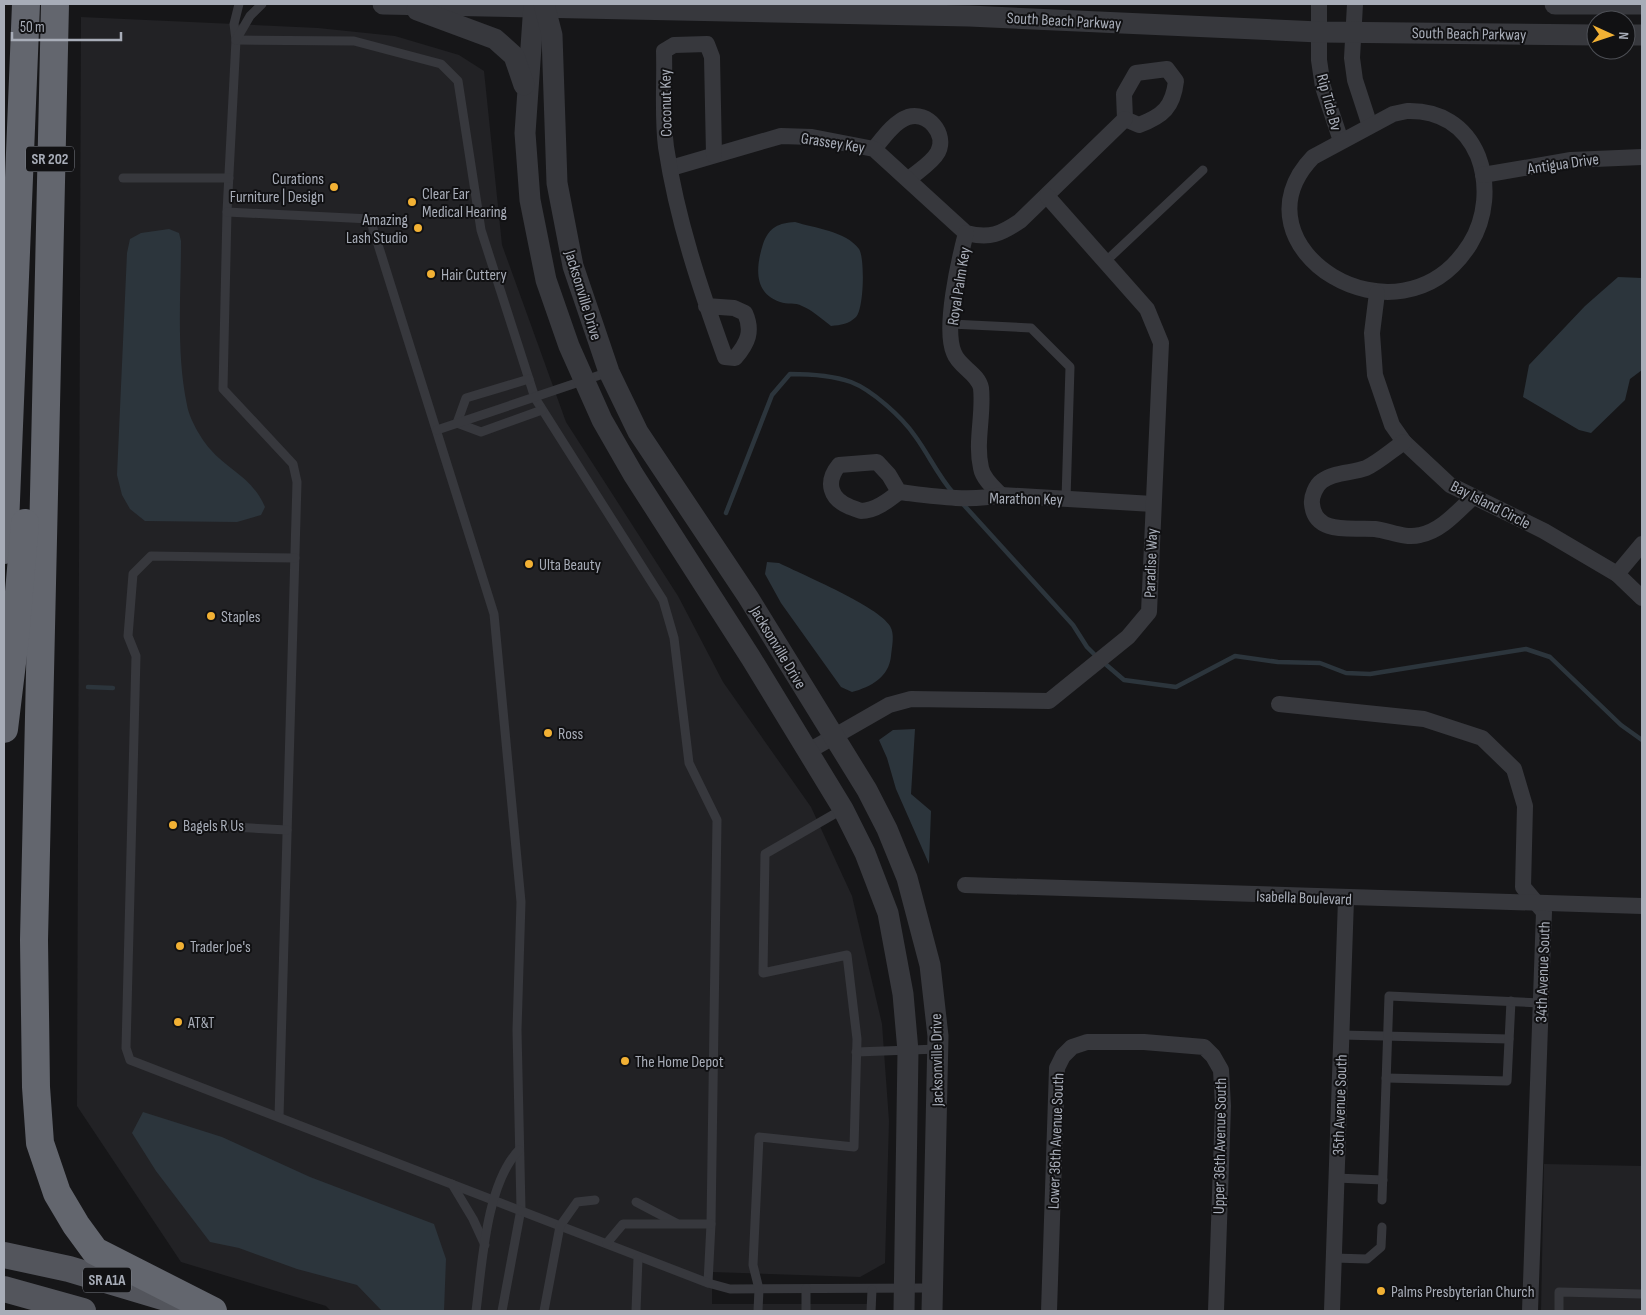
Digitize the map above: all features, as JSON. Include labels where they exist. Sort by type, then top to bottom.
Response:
[{"type":"highway","name":"SR 202","points":[[21,176],[26,4]]},
{"type":"highway","name":"SR 202","points":[[47,273],[55,4]]},
{"type":"highway","points":[[4,329],[21,176]]},
{"type":"highway","points":[[4,550],[21,176]]},
{"type":"highway","points":[[4,729],[15,638],[47,273]]},
{"type":"highway","points":[[47,273],[34,940],[36,1087],[40,1143],[57,1193],[76,1225],[95,1251],[213,1311]]},
{"type":"main road","name":"SR A1A","points":[[4,1255],[78,1272],[208,1311]]},
{"type":"main road","name":"SR A1A","points":[[4,1289],[83,1311]]},
{"type":"street","name":"South Beach Parkway","points":[[383,4],[969,16],[1320,32],[1586,35]]},
{"type":"street","points":[[400,4],[495,39],[514,56],[527,95]]},
{"type":"street","name":"Rip Tide Bv","points":[[1319,4],[1323,87],[1341,141]]},
{"type":"street","name":"Rip Tide Bv","points":[[1355,4],[1352,58],[1355,80],[1370,126]]},
{"type":"street","points":[[1555,4],[1642,4]]},
{"type":"street","name":"Jacksonville Drive","points":[[540,6],[527,95],[525,132],[530,200],[544,271],[584,382],[632,474],[751,658],[842,809],[865,853],[888,913],[903,994],[908,1052],[904,1311]]},
{"type":"street","name":"Jacksonville Drive","points":[[540,6],[552,35],[557,183],[572,266],[609,372],[638,432],[748,597],[875,806],[887,829],[907,878],[930,965],[938,1049],[932,1311]]},
{"type":"street","name":"Coconut Key","points":[[706,306],[684,237],[666,147],[664,51],[674,45],[707,44],[712,57],[714,155]]},
{"type":"street","points":[[1407,111],[1420,111],[1447,119],[1468,137],[1475,149],[1483,175],[1485,198],[1474,238],[1458,261],[1436,278],[1411,289],[1377,293],[1340,281],[1317,266],[1300,244],[1290,217],[1290,199],[1293,185],[1303,167],[1313,157],[1370,126],[1393,114],[1407,111]]},
{"type":"street","points":[[874,149],[886,133],[907,117],[920,117],[928,120],[940,134],[941,145],[937,154],[910,178]]},
{"type":"street","name":"Royal Palm Key","points":[[995,497],[981,469],[979,436],[982,399],[980,382],[954,355],[950,341],[958,264],[966,233],[974,235],[1000,234],[1020,221],[1125,119]]},
{"type":"street","name":"Grassey Key","points":[[671,168],[781,136],[794,135],[874,149],[910,178],[966,233]]},
{"type":"street","name":"Antigua Drive","points":[[1483,175],[1571,160],[1642,157]]},
{"type":"street","name":"Paradise Way","points":[[808,752],[889,705],[911,698],[1049,701],[1084,675],[1128,636],[1149,612],[1161,343],[1147,309],[1046,196]]},
{"type":"street","name":"Bay Island Circle","points":[[1377,293],[1372,333],[1375,375],[1392,425],[1404,442],[1450,485],[1472,498],[1544,531],[1617,574],[1642,598]]},
{"type":"street","points":[[1404,442],[1369,466],[1352,473],[1331,476],[1322,481],[1312,496],[1311,502],[1314,514],[1319,520],[1335,528],[1374,529],[1407,536],[1419,536],[1432,532],[1472,498]]},
{"type":"street","name":"Marathon Key","points":[[899,492],[938,497],[1066,499],[1153,504]]},
{"type":"street","points":[[1617,574],[1642,544]]},
{"type":"street","name":"34th Avenue South","points":[[1279,704],[1343,712],[1424,718],[1482,738],[1514,769],[1525,806],[1523,887],[1534,903],[1544,912],[1530,1311]]},
{"type":"street","name":"Isabella Boulevard","points":[[965,885],[1346,899],[1642,906]]},
{"type":"street","name":"35th Avenue South","points":[[1332,1311],[1346,899]]},
{"type":"street","name":"Lower 36th Avenue South","points":[[1049,1311],[1057,1068],[1063,1056],[1072,1047],[1087,1042],[1144,1042]]},
{"type":"street","name":"Upper 36th Avenue South","points":[[1144,1042],[1204,1046],[1213,1056],[1220,1070],[1222,1106],[1216,1311]]},
{"type":"lane","points":[[239,4],[234,24],[236,40],[227,212],[222,389],[293,464],[297,482],[279,1117]]},
{"type":"lane","points":[[236,40],[250,16],[262,4]]},
{"type":"lane","points":[[236,40],[354,41],[441,64],[458,81],[481,230],[535,398],[664,600],[674,638],[689,763],[717,820],[711,1224],[708,1283]]},
{"type":"lane","points":[[1105,262],[1203,170]]},
{"type":"lane","points":[[123,178],[229,178]]},
{"type":"lane","points":[[227,212],[370,219],[494,614],[522,902],[517,1030],[521,1209],[502,1311]]},
{"type":"lane","points":[[951,324],[1031,328],[1070,367],[1066,499]]},
{"type":"lane","points":[[436,430],[584,382],[609,372]]},
{"type":"lane","points":[[458,423],[466,398],[528,379]]},
{"type":"lane","points":[[458,423],[481,432],[542,410]]},
{"type":"lane","points":[[295,558],[151,556],[133,574],[128,636],[136,656],[126,1048],[130,1060],[521,1209],[638,1258],[708,1283],[730,1289],[872,1290],[933,1288]]},
{"type":"lane","points":[[758,1311],[759,1289],[753,1265],[759,1137],[854,1147],[856,1052],[847,955],[762,973],[765,854],[842,809]]},
{"type":"lane","points":[[232,827],[287,830]]},
{"type":"lane","points":[[1382,1200],[1389,996],[1541,1003]]},
{"type":"lane","points":[[1386,1078],[1507,1081],[1511,1002]]},
{"type":"lane","points":[[1341,1035],[1509,1039]]},
{"type":"lane","points":[[856,1052],[908,1052],[938,1049]]},
{"type":"lane","points":[[476,1311],[494,1199],[500,1177],[510,1159],[519,1150]]},
{"type":"lane","points":[[1336,1178],[1383,1180]]},
{"type":"lane","points":[[452,1184],[473,1219],[485,1246]]},
{"type":"lane","points":[[544,1311],[560,1226],[577,1202],[595,1200]]},
{"type":"lane","points":[[636,1202],[678,1224]]},
{"type":"lane","points":[[606,1243],[623,1224],[711,1224]]},
{"type":"lane","points":[[1334,1258],[1366,1259],[1381,1247],[1382,1227]]},
{"type":"lane","points":[[636,1311],[638,1258]]},
{"type":"lane","points":[[806,1289],[806,1311]]},
{"type":"lane","points":[[871,1311],[872,1290]]},
{"type":"lane","points":[[1559,1311],[1560,1292],[1642,1294]]},
{"type":"shaded area","points":[[81,17],[318,28],[395,36],[459,55],[484,71],[502,245],[566,422],[678,596],[723,682],[811,807],[852,896],[882,1024],[889,1121],[885,1263],[860,1277],[712,1272],[712,1304],[876,1304],[875,1311],[331,1311],[326,1306],[181,1262],[77,1106]]},
{"type":"shaded area","points":[[795,222],[838,234],[859,249],[863,283],[861,304],[859,312],[851,321],[831,326],[806,308],[797,304],[783,303],[771,298],[761,285],[758,270],[765,238],[775,227],[784,223]]},
{"type":"shaded area","points":[[169,229],[179,233],[181,241],[181,365],[190,416],[207,445],[217,457],[254,488],[265,507],[261,515],[237,522],[145,521],[130,509],[122,495],[117,475],[127,253],[130,239],[141,233]]},
{"type":"shaded area","points":[[1618,277],[1642,278],[1642,370],[1630,379],[1625,400],[1591,433],[1579,430],[1523,397],[1529,365],[1585,306]]},
{"type":"shaded area","points":[[767,562],[779,563],[822,583],[856,600],[883,618],[892,629],[893,636],[890,663],[887,670],[878,680],[852,692],[841,687],[781,603],[765,574]]},
{"type":"shaded area","points":[[915,729],[911,794],[931,811],[929,864],[896,789],[887,758],[879,740],[893,730]]},
{"type":"shaded area","points":[[143,1112],[222,1137],[310,1177],[434,1224],[446,1259],[444,1311],[382,1311],[357,1285],[297,1269],[239,1248],[210,1242],[156,1171],[132,1133]]},
{"type":"shaded area","points":[[1544,1164],[1642,1166],[1642,1311],[1541,1311]]},
{"type":"waterway","points":[[726,513],[772,395],[790,374],[820,375],[836,378],[851,382],[868,391],[895,413],[909,429],[954,494]]},
{"type":"waterway","points":[[962,503],[1073,625],[1087,647],[1097,657]]},
{"type":"waterway","points":[[1103,662],[1124,680],[1176,687],[1235,656],[1278,662],[1320,663],[1346,673],[1370,674],[1526,649],[1550,657],[1621,725],[1642,740]]},
{"type":"waterway","points":[[88,687],[113,688]]},
{"type":"place","name":"Curations Furniture | Design","points":[[334,187]]},
{"type":"place","name":"Clear Ear Medical Hearing","points":[[412,202]]},
{"type":"place","name":"Amazing Lash Studio","points":[[418,228]]},
{"type":"place","name":"Hair Cuttery","points":[[431,274]]},
{"type":"place","name":"Ulta Beauty","points":[[529,564]]},
{"type":"place","name":"Staples","points":[[211,616]]},
{"type":"place","name":"Ross","points":[[548,733]]},
{"type":"place","name":"Bagels R Us","points":[[173,825]]},
{"type":"place","name":"Trader Joe's","points":[[180,946]]},
{"type":"place","name":"AT&T","points":[[178,1022]]},
{"type":"place","name":"The Home Depot","points":[[625,1061]]},
{"type":"place","name":"Palms Presbyterian Church","points":[[1381,1291]]}]
